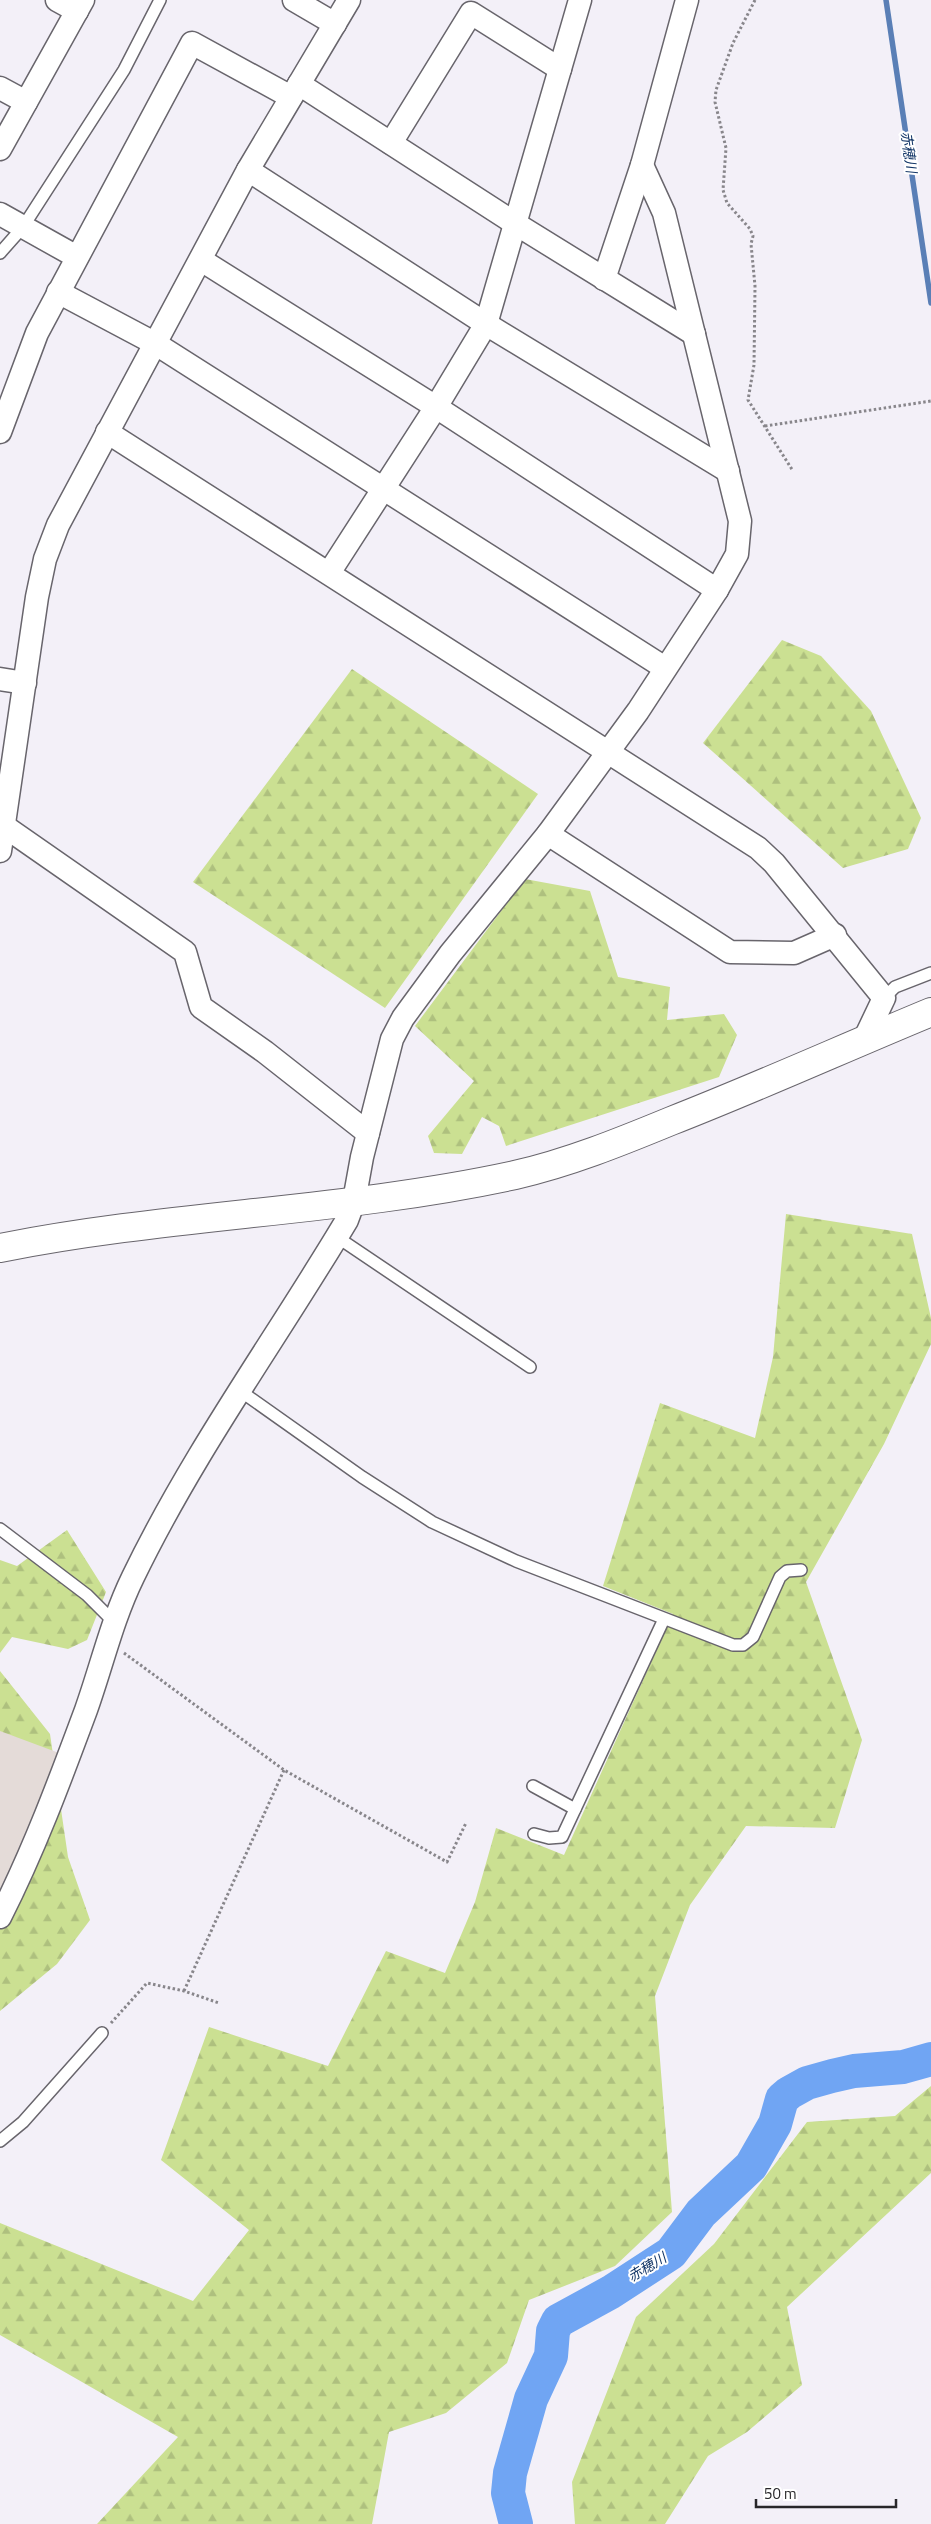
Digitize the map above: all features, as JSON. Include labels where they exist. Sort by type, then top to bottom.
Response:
[{"type":"street","points":[[0,149],[80,6],[57,0]]},
{"type":"street","points":[[294,0],[335,24]]},
{"type":"street","points":[[0,850],[45,559],[58,525],[248,170],[349,0]]},
{"type":"street","points":[[329,573],[436,407],[486,324],[580,0]]},
{"type":"street","points":[[604,279],[642,165],[687,0]]},
{"type":"street","points":[[391,143],[471,13],[560,69]]},
{"type":"street","points":[[0,432],[37,333],[192,43],[295,90],[391,143],[516,224],[694,334]]},
{"type":"street","points":[[0,88],[26,102]]},
{"type":"street","points":[[0,1917],[48,1812],[86,1708],[110,1631],[133,1577],[173,1502],[239,1390],[347,1220],[354,1201],[368,1133],[392,1039],[403,1018],[450,954],[548,834],[610,752],[717,590],[736,554],[740,521],[728,471],[664,213],[642,165]]},
{"type":"street","points":[[248,170],[486,324],[728,471]]},
{"type":"street","points":[[0,214],[77,257]]},
{"type":"street","points":[[201,260],[436,407],[717,590]]},
{"type":"street","points":[[58,292],[156,344],[666,668]]},
{"type":"street","points":[[107,432],[758,848],[774,862],[835,935],[884,998],[864,1040]]},
{"type":"street","points":[[0,679],[25,683]]},
{"type":"street","points":[[4,826],[185,952],[201,1008],[265,1052],[368,1133]]},
{"type":"street","points":[[548,834],[730,952],[794,953],[835,935]]},
{"type":"street","points":[[0,1248],[102,1231],[354,1201],[516,1174],[574,1158],[722,1101],[931,1012]]},
{"type":"lane","points":[[0,253],[23,227],[124,70],[160,0]]},
{"type":"lane","points":[[884,998],[895,986],[931,973]]},
{"type":"lane","points":[[337,1237],[530,1367]]},
{"type":"lane","points":[[239,1390],[362,1477],[432,1522],[516,1561],[733,1645],[743,1645],[753,1637],[780,1577],[787,1572],[801,1570]]},
{"type":"lane","points":[[0,1529],[87,1595],[110,1631]]},
{"type":"lane","points":[[534,1834],[549,1838],[562,1837],[664,1619]]},
{"type":"lane","points":[[533,1786],[575,1809]]},
{"type":"lane","points":[[0,2141],[23,2122],[102,2033]]},
{"type":"path","points":[[755,0],[733,43],[716,90],[715,102],[726,148],[723,190],[727,203],[750,229],[753,236],[751,244],[755,286],[754,365],[748,400],[793,471]]},
{"type":"path","points":[[765,426],[931,401]]},
{"type":"path","points":[[110,1631],[136,1660],[284,1770],[447,1862],[466,1823]]},
{"type":"path","points":[[184,1991],[284,1770]]},
{"type":"path","points":[[102,2033],[147,1983],[184,1991],[219,2002]]},
{"type":"green space","points":[[782,640],[821,656],[871,711],[921,818],[908,849],[843,868],[703,743]]},
{"type":"green space","points":[[352,669],[538,794],[385,1008],[193,882]]},
{"type":"green space","points":[[525,879],[590,891],[618,977],[670,987],[667,1020],[724,1014],[737,1035],[719,1077],[506,1146],[499,1126],[482,1117],[462,1154],[434,1153],[428,1136],[474,1081],[415,1026]]},
{"type":"green space","points":[[786,1214],[912,1234],[931,1318],[931,1344],[884,1444],[806,1582],[862,1740],[835,1828],[746,1826],[690,1905],[655,1996],[672,2212],[615,2266],[529,2300],[507,2363],[446,2413],[389,2432],[372,2524],[97,2524],[178,2437],[0,2335],[0,2223],[193,2301],[249,2230],[161,2160],[209,2027],[328,2066],[386,1951],[445,1973],[475,1902],[496,1828],[564,1855],[673,1614],[603,1586],[660,1403],[755,1438],[773,1357]]},
{"type":"green space","points":[[67,1530],[106,1592],[87,1640],[68,1649],[12,1637],[0,1653],[0,1560],[17,1566]]},
{"type":"green space","points":[[0,1671],[50,1734],[68,1857],[90,1920],[57,1964],[0,2011]]},
{"type":"green space","points":[[931,2086],[931,2173],[787,2307],[802,2385],[747,2432],[708,2456],[665,2524],[575,2524],[572,2482],[636,2317],[714,2244],[807,2122],[895,2116]]},
{"type":"building","points":[[0,1731],[59,1753],[0,1897]]},
{"type":"waterway","name":"赤穂川","points":[[886,0],[931,303]]},
{"type":"waterway","name":"赤穂川","points":[[516,2524],[508,2493],[510,2473],[531,2399],[551,2356],[553,2331],[558,2321],[611,2292],[671,2253],[701,2213],[751,2166],[775,2124],[782,2099],[789,2093],[807,2083],[832,2076],[854,2071],[903,2067],[931,2059]]}]
